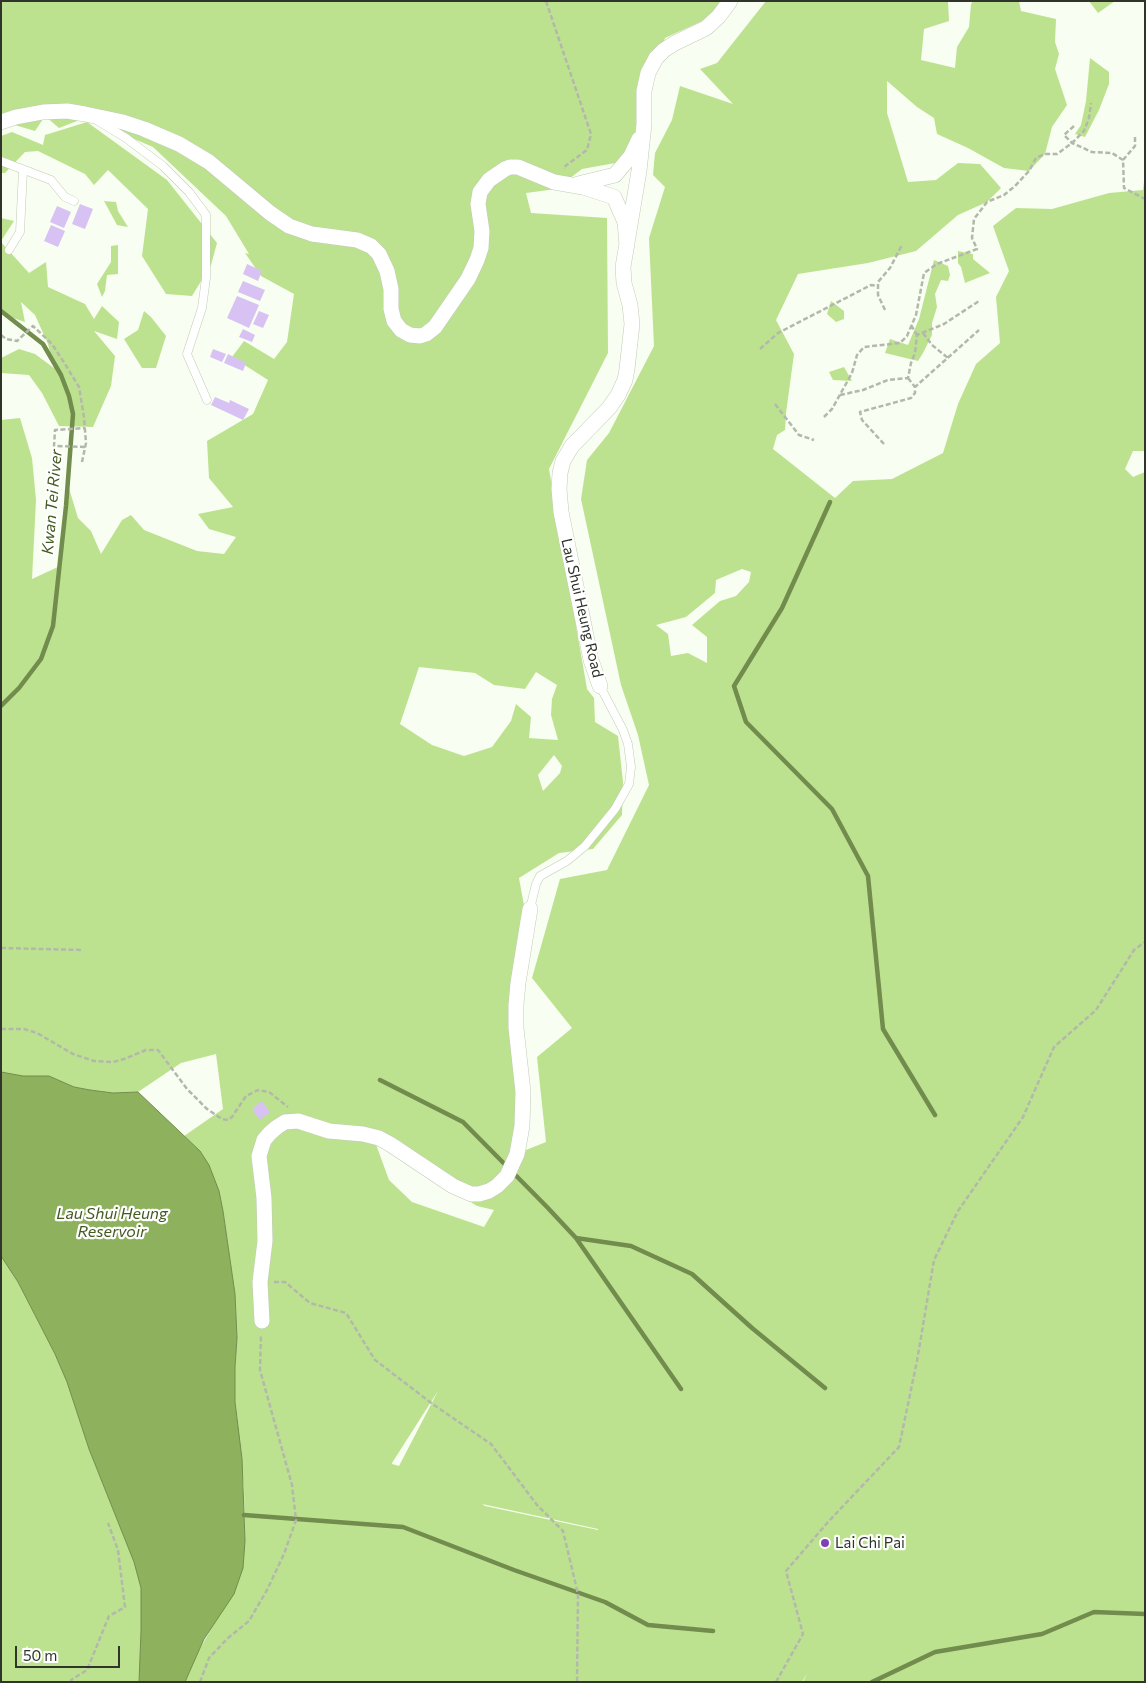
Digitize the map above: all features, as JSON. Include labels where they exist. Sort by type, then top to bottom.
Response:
[{"type":"street","points":[[615,175],[634,151],[644,124],[645,86],[648,73],[656,58],[668,46],[706,28],[719,16],[730,1]]},
{"type":"street","points":[[1,122],[43,112],[85,114],[123,122],[144,129],[195,153],[225,174],[270,213],[296,229],[357,240],[371,246],[379,254],[387,271],[391,289],[390,309],[394,321],[401,330],[410,335],[420,336],[435,327],[474,267],[480,254],[482,240],[478,198],[483,186],[505,169],[514,166],[554,182],[594,190],[625,200],[632,196],[636,190],[636,181],[630,175],[622,173],[591,182],[571,185]]},
{"type":"street","name":"Lau Shui Heung Road","points":[[600,686],[591,660],[561,512],[559,481],[561,467],[569,450],[614,402],[625,380],[632,324],[623,268],[636,190],[644,124]]},
{"type":"street","name":"Lau Shui Heung Road","points":[[615,175],[609,186],[625,222],[627,245]]},
{"type":"street","name":"Lau Shui Heung Road","points":[[262,1322],[260,1282],[265,1241],[264,1198],[259,1156],[266,1136],[285,1122],[298,1121],[329,1131],[363,1134],[380,1138],[453,1186],[472,1194],[489,1191],[507,1176],[517,1154],[522,1126],[523,1092],[516,1028],[516,1005],[530,909]]},
{"type":"lane","points":[[85,114],[126,138],[163,166],[189,192],[206,215],[206,278],[202,308],[188,354],[207,400]]},
{"type":"lane","points":[[1,162],[51,180],[65,196],[74,201]]},
{"type":"lane","points":[[9,250],[20,232],[23,170]]},
{"type":"lane","name":"Lau Shui Heung Road","points":[[530,909],[536,884],[540,876],[567,861],[585,846],[615,809],[629,784],[631,767],[628,744],[623,730],[600,686]]},
{"type":"path","points":[[546,1],[591,134],[587,150],[564,167],[571,185]]},
{"type":"path","points":[[824,417],[832,410],[852,373],[857,355],[864,347],[900,343],[907,336],[916,315],[924,273],[937,264],[977,249],[972,238],[974,219],[987,202],[1004,195],[1016,186],[1029,171],[1036,158],[1046,154],[1057,154],[1072,143],[1084,131],[1089,118],[1091,104]]},
{"type":"path","points":[[1074,126],[1064,135],[1072,143],[1092,152],[1112,153],[1123,160]]},
{"type":"path","points":[[1135,137],[1135,146],[1123,160],[1124,188],[1145,199]]},
{"type":"path","points":[[885,310],[878,295],[878,282],[890,268],[902,245]]},
{"type":"path","points":[[760,349],[778,333],[871,285],[878,286]]},
{"type":"path","points":[[908,378],[918,336],[923,332],[944,324],[979,301]]},
{"type":"path","points":[[911,325],[918,336]]},
{"type":"path","points":[[1,335],[6,339],[17,341],[33,326],[52,344],[79,387],[85,428],[85,447],[82,462]]},
{"type":"path","points":[[915,387],[979,330]]},
{"type":"path","points":[[923,332],[932,345],[948,358]]},
{"type":"path","points":[[840,395],[863,390],[888,380],[908,378]]},
{"type":"path","points":[[884,444],[862,420],[860,412],[911,398],[915,393],[915,387],[908,378]]},
{"type":"path","points":[[775,404],[799,435],[814,440]]},
{"type":"path","points":[[85,428],[54,430],[54,446],[85,447]]},
{"type":"path","points":[[776,1682],[803,1634],[786,1571],[828,1522],[899,1448],[917,1361],[934,1260],[958,1211],[1023,1117],[1054,1047],[1096,1010],[1134,950],[1145,942]]},
{"type":"path","points":[[1,948],[83,950]]},
{"type":"path","points":[[1,1028],[24,1029],[38,1033],[73,1054],[94,1061],[113,1062],[150,1049],[158,1050],[187,1089],[222,1120],[228,1120],[232,1117],[246,1096],[258,1090],[269,1092],[291,1109]]},
{"type":"path","points":[[260,1282],[285,1282],[310,1303],[346,1313],[375,1360],[434,1405],[491,1444],[536,1505],[563,1531],[578,1594],[577,1682]]},
{"type":"path","points":[[200,1682],[210,1658],[228,1638],[249,1621],[267,1590],[284,1554],[296,1520],[292,1485],[260,1370],[262,1322]]},
{"type":"path","points":[[72,1682],[71,1680],[87,1670],[109,1616],[125,1607],[118,1550],[108,1523]]},
{"type":"shaded area","points":[[1,1],[731,1],[722,12],[665,38],[642,99],[639,127],[621,162],[582,169],[556,189],[526,193],[531,213],[607,218],[608,353],[549,469],[587,689],[594,698],[595,722],[618,736],[623,782],[622,815],[593,849],[559,853],[519,878],[531,944],[518,1007],[525,1153],[526,1150],[546,1142],[537,1057],[572,1028],[532,978],[560,879],[607,870],[649,785],[638,735],[621,685],[581,499],[587,460],[609,433],[654,346],[649,238],[665,187],[653,175],[655,153],[672,120],[680,86],[733,104],[700,69],[717,63],[766,1],[948,1],[949,21],[924,29],[921,60],[955,68],[957,47],[969,27],[971,4],[973,1],[1019,1],[1021,11],[1056,19],[1055,42],[1059,54],[1055,69],[1067,105],[1052,127],[1045,154],[1029,171],[1004,168],[968,148],[937,134],[934,118],[917,107],[887,81],[887,113],[908,182],[936,180],[958,163],[980,164],[1001,188],[987,202],[958,215],[916,251],[868,263],[798,274],[776,320],[794,354],[785,430],[777,435],[773,449],[835,498],[853,481],[892,479],[943,453],[958,404],[976,364],[1000,343],[996,297],[1009,271],[993,226],[1016,208],[1052,209],[1109,193],[1143,190],[1145,174],[1145,451],[1133,451],[1125,469],[1133,477],[1145,472],[1145,1682],[803,1682],[807,1674],[802,1682],[185,1682],[197,1654],[216,1620],[245,1541],[244,1489],[235,1402],[237,1338],[235,1294],[223,1211],[200,1151],[184,1136],[223,1109],[216,1054],[181,1063],[138,1092],[113,1093],[90,1090],[74,1087],[49,1076],[23,1076],[1,1072],[1,420],[20,418],[32,458],[36,500],[32,579],[60,566],[68,485],[78,518],[91,531],[101,554],[122,520],[131,515],[144,530],[197,551],[224,554],[236,537],[209,529],[198,514],[233,507],[209,478],[207,441],[253,414],[268,380],[232,357],[244,341],[274,359],[287,342],[294,294],[261,276],[245,253],[249,254],[226,216],[153,147],[85,118],[59,128],[45,116],[35,131],[8,123],[1,127]],"holes":[[[742,569],[751,572],[749,582],[736,596],[720,601],[692,625],[707,637],[707,663],[688,653],[671,656],[668,634],[656,625],[686,617],[715,593],[716,580]],[[419,667],[475,673],[494,685],[525,689],[536,672],[557,685],[552,699],[551,715],[558,740],[529,738],[531,717],[516,704],[511,721],[492,747],[464,756],[432,745],[400,724]],[[554,755],[562,766],[560,773],[543,791],[538,775]],[[370,1128],[400,1141],[453,1191],[477,1206],[494,1210],[484,1227],[412,1202],[389,1180]],[[438,1391],[399,1466],[392,1463]],[[482,1504],[598,1529],[485,1506]]]},
{"type":"shaded area","points":[[1089,1],[1115,1],[1098,13]]},
{"type":"shaded area","points":[[1090,58],[1109,72],[1109,84],[1099,110],[1085,137],[1075,134],[1081,125],[1086,101]]},
{"type":"shaded area","points":[[87,122],[167,180],[217,243],[211,265],[192,296],[166,294],[142,256],[148,209],[108,170],[94,185],[85,174],[38,151],[25,152],[5,173],[1,173],[1,136],[12,132],[43,145],[45,135]]},
{"type":"shaded area","points":[[104,201],[116,202],[118,211],[128,227],[117,225]]},
{"type":"shaded area","points":[[1,218],[14,221],[1,241]]},
{"type":"shaded area","points":[[1,242],[29,273],[46,262],[48,287],[85,304],[94,319],[102,306],[119,322],[117,339],[94,331],[115,356],[111,386],[93,427],[59,426],[42,393],[29,375],[1,373],[1,358],[19,349],[35,354],[54,368],[48,344],[35,315],[21,302],[25,322],[13,318],[1,310]]},
{"type":"shaded area","points":[[118,245],[118,274],[107,275],[105,291],[102,297],[97,284],[111,262],[111,246]]},
{"type":"shaded area","points":[[958,251],[973,254],[973,259],[990,273],[965,283],[961,267],[958,263]]},
{"type":"shaded area","points":[[934,260],[948,266],[950,275],[948,281],[941,280],[935,294],[937,307],[932,323],[932,335],[923,353],[918,361],[885,353],[890,339],[908,345],[919,319]]},
{"type":"shaded area","points":[[831,301],[844,311],[844,319],[836,322],[827,314]]},
{"type":"shaded area","points":[[144,311],[166,336],[156,368],[142,368],[124,339],[138,330]]},
{"type":"shaded area","points":[[844,367],[852,381],[833,380],[829,372]]},
{"type":"shaded area","points":[[1,1256],[18,1282],[55,1354],[67,1382],[89,1449],[134,1562],[141,1588],[139,1682],[1,1682]]},
{"type":"water","name":"Lau Shui Heung Reservoir","points":[[1,1072],[23,1076],[49,1076],[74,1087],[90,1090],[113,1093],[138,1092],[200,1151],[209,1165],[219,1191],[235,1294],[237,1338],[235,1402],[242,1459],[245,1541],[243,1568],[234,1594],[204,1639],[185,1682],[139,1682],[141,1588],[134,1562],[89,1449],[67,1382],[55,1354],[18,1282],[1,1256]]},
{"type":"building","points":[[80,204],[93,209],[85,229],[72,224]]},
{"type":"building","points":[[57,206],[71,212],[64,228],[50,222]]},
{"type":"building","points":[[51,225],[65,231],[58,247],[44,241]]},
{"type":"building","points":[[247,264],[262,271],[258,281],[243,274]]},
{"type":"building","points":[[243,281],[265,290],[260,301],[238,292]]},
{"type":"building","points":[[237,296],[259,305],[249,328],[227,318]]},
{"type":"building","points":[[259,311],[269,315],[263,328],[253,324]]},
{"type":"building","points":[[243,329],[255,335],[252,342],[239,337]]},
{"type":"building","points":[[213,349],[226,354],[222,362],[210,357]]},
{"type":"building","points":[[228,354],[246,363],[243,371],[224,363]]},
{"type":"building","points":[[215,397],[229,403],[230,400],[249,409],[243,420],[211,405]]},
{"type":"building","points":[[262,1101],[270,1112],[260,1120],[252,1109]]},
{"type":"waterway","name":"Kwan Tei River","points":[[1,311],[43,344],[61,375],[73,414],[66,506],[53,626],[41,659],[19,688],[1,706]]},
{"type":"waterway","points":[[830,502],[782,608],[734,686],[746,722],[832,809],[868,876],[883,1029],[935,1115]]},
{"type":"waterway","points":[[380,1080],[463,1122],[576,1238],[631,1246],[692,1274],[752,1328],[825,1388]]},
{"type":"waterway","points":[[576,1238],[681,1389]]},
{"type":"waterway","points":[[244,1515],[403,1527],[514,1570],[605,1602],[648,1625],[713,1631]]},
{"type":"waterway","points":[[872,1682],[935,1652],[1042,1634],[1094,1612],[1145,1614]]},
{"type":"place","name":"Lai Chi Pai","points":[[825,1543]]}]
